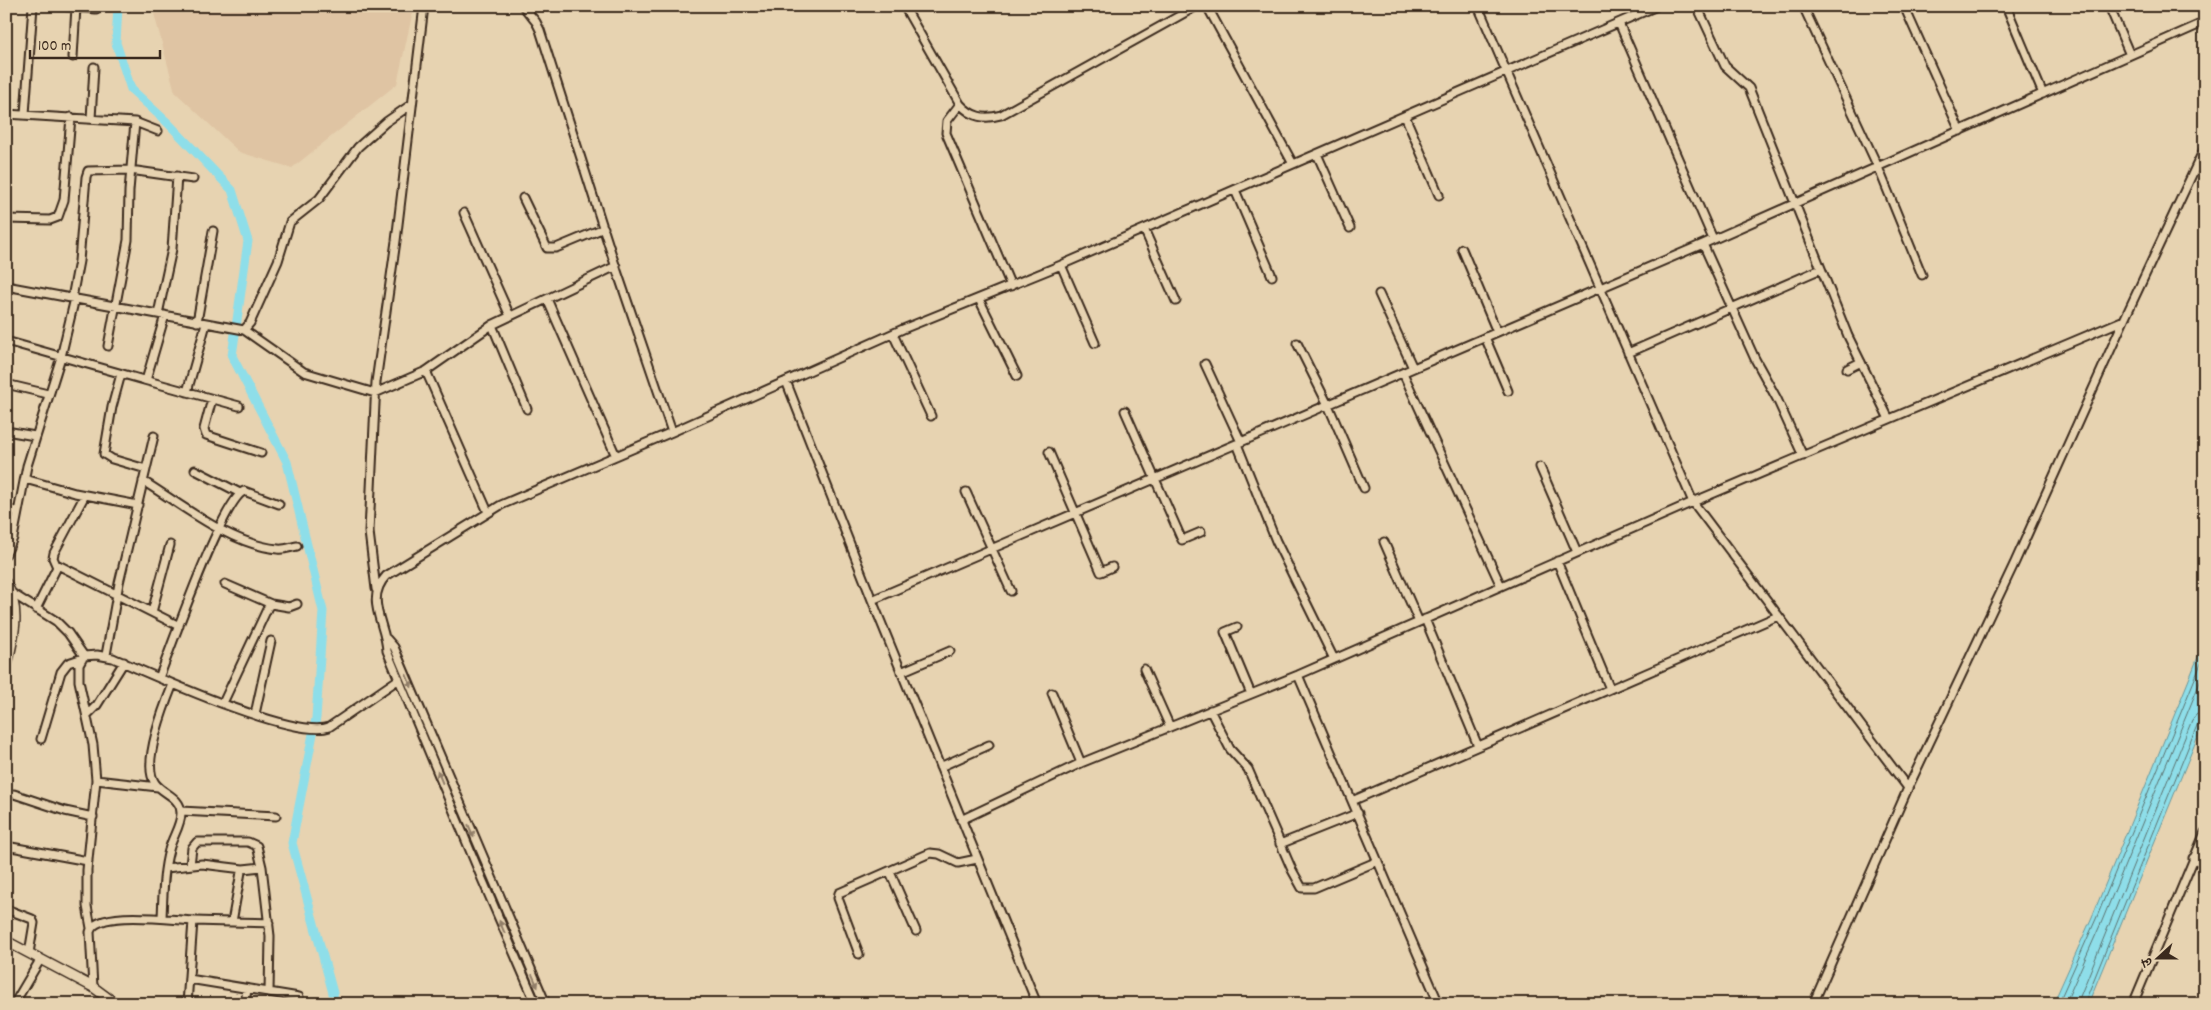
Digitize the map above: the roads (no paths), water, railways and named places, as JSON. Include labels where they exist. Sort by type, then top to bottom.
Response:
[{"type":"street","points":[[24,114],[33,6]]},
{"type":"street","points":[[59,6],[96,8]]},
{"type":"street","points":[[424,6],[396,241],[375,393],[369,532],[377,611],[387,638],[394,647],[412,686],[546,1004]]},
{"type":"street","points":[[523,6],[540,30],[672,432]]},
{"type":"street","points":[[904,6],[960,104],[971,114],[985,118],[1001,115],[1198,6]]},
{"type":"street","points":[[1207,6],[1293,164]]},
{"type":"street","points":[[1478,6],[1693,502],[1908,788]]},
{"type":"street","points":[[376,589],[386,576],[501,505],[893,334],[1061,265],[1235,190],[1656,6]]},
{"type":"street","points":[[1697,6],[1725,66],[1749,88],[1821,269],[1861,362],[1889,419]]},
{"type":"street","points":[[1803,6],[1878,168],[1922,275]]},
{"type":"street","points":[[1904,6],[1960,131]]},
{"type":"street","points":[[2006,6],[2043,94]]},
{"type":"street","points":[[2109,6],[2130,55]]},
{"type":"street","points":[[72,57],[76,7]]},
{"type":"street","points":[[1620,22],[1713,239]]},
{"type":"street","points":[[872,600],[1485,338],[1599,286],[1703,244],[2205,22]]},
{"type":"street","points":[[91,119],[94,67]]},
{"type":"street","points":[[242,330],[250,323],[278,261],[290,222],[319,198],[358,147],[386,122],[412,104]]},
{"type":"street","points":[[960,104],[948,121],[946,133],[1011,286]]},
{"type":"street","points":[[6,114],[135,122],[158,131]]},
{"type":"street","points":[[1405,116],[1439,195]]},
{"type":"street","points":[[6,219],[50,220],[58,217],[64,200],[71,117]]},
{"type":"street","points":[[108,346],[128,240],[130,170],[135,122]]},
{"type":"street","points":[[1813,1004],[1908,788],[2018,556],[2124,320],[2205,147]]},
{"type":"street","points":[[1317,154],[1350,228]]},
{"type":"street","points":[[6,554],[13,538],[25,479],[48,394],[61,357],[74,298],[86,174],[91,170],[130,170],[193,179]]},
{"type":"street","points":[[144,380],[147,378],[161,315],[172,249],[177,176]]},
{"type":"street","points":[[1235,190],[1272,276]]},
{"type":"street","points":[[523,198],[547,248],[556,248],[604,228]]},
{"type":"street","points":[[464,213],[510,316]]},
{"type":"street","points":[[1144,229],[1176,301]]},
{"type":"street","points":[[197,322],[212,231]]},
{"type":"street","points":[[1703,244],[1804,456]]},
{"type":"street","points":[[1462,249],[1497,332]]},
{"type":"street","points":[[1061,265],[1095,343]]},
{"type":"street","points":[[6,286],[242,330],[304,372],[375,393],[426,371],[492,325],[616,266]]},
{"type":"street","points":[[1628,353],[1821,269]]},
{"type":"street","points":[[1379,294],[1413,368]]},
{"type":"street","points":[[979,299],[1017,376]]},
{"type":"street","points":[[547,300],[616,456]]},
{"type":"street","points":[[962,820],[1082,763],[1298,675],[1693,502],[2124,320]]},
{"type":"street","points":[[187,392],[206,324]]},
{"type":"street","points":[[492,325],[528,409]]},
{"type":"street","points":[[893,334],[931,416]]},
{"type":"street","points":[[1485,338],[1508,391]]},
{"type":"street","points":[[6,341],[239,406]]},
{"type":"street","points":[[1298,342],[1364,488]]},
{"type":"street","points":[[1847,369],[1861,362]]},
{"type":"street","points":[[1205,364],[1239,443],[1276,540],[1334,659]]},
{"type":"street","points":[[426,371],[488,512]]},
{"type":"street","points":[[1403,372],[1501,586]]},
{"type":"street","points":[[121,374],[112,407],[104,454],[112,459],[146,469]]},
{"type":"street","points":[[786,382],[901,672],[1037,1004]]},
{"type":"street","points":[[6,384],[48,394]]},
{"type":"street","points":[[212,399],[204,429],[206,435],[261,453]]},
{"type":"street","points":[[1125,411],[1182,540],[1201,532]]},
{"type":"street","points":[[6,430],[36,436]]},
{"type":"street","points":[[106,656],[116,596],[154,436]]},
{"type":"street","points":[[1048,452],[1101,572],[1112,567]]},
{"type":"street","points":[[1540,467],[1577,552]]},
{"type":"street","points":[[195,470],[240,493],[247,492],[279,504]]},
{"type":"street","points":[[25,479],[85,495],[138,505]]},
{"type":"street","points":[[143,481],[218,528],[251,543],[278,549],[297,546]]},
{"type":"street","points":[[966,492],[1010,591]]},
{"type":"street","points":[[159,678],[218,528],[240,493]]},
{"type":"street","points":[[36,609],[57,567],[53,558],[54,553],[85,495]]},
{"type":"street","points":[[6,510],[18,511]]},
{"type":"street","points":[[1384,542],[1422,620],[1478,746]]},
{"type":"street","points":[[152,612],[170,546]]},
{"type":"street","points":[[1557,561],[1610,689]]},
{"type":"street","points":[[56,564],[116,596],[179,626]]},
{"type":"street","points":[[6,583],[13,594],[63,627],[82,658],[78,671],[79,681],[87,715],[96,780],[88,862],[87,906],[91,928],[93,987]]},
{"type":"street","points":[[225,584],[271,604],[289,607],[297,604]]},
{"type":"street","points":[[6,669],[15,630],[13,594]]},
{"type":"street","points":[[223,703],[264,612],[271,604]]},
{"type":"street","points":[[1352,801],[1778,616]]},
{"type":"street","points":[[1237,627],[1225,632],[1251,694]]},
{"type":"street","points":[[387,638],[387,651],[536,1004]]},
{"type":"street","points":[[255,714],[271,641]]},
{"type":"street","points":[[901,672],[950,651]]},
{"type":"street","points":[[41,739],[61,672],[68,663],[82,658],[106,656],[223,703],[302,728],[316,730],[329,727],[399,680]]},
{"type":"street","points":[[87,715],[97,705],[124,662]]},
{"type":"street","points":[[1144,668],[1170,727]]},
{"type":"street","points":[[1298,675],[1439,1004]]},
{"type":"street","points":[[162,918],[169,848],[179,824],[180,811],[177,801],[158,787],[151,776],[152,754],[158,722],[173,684]]},
{"type":"street","points":[[1052,693],[1082,763]]},
{"type":"street","points":[[1210,710],[1230,749],[1248,769],[1299,884],[1308,889],[1378,861]]},
{"type":"street","points":[[940,767],[989,746]]},
{"type":"street","points":[[96,780],[158,787]]},
{"type":"street","points":[[14,794],[65,811],[92,817]]},
{"type":"street","points":[[180,811],[276,816]]},
{"type":"street","points":[[1280,844],[1358,813]]},
{"type":"street","points":[[2133,1004],[2205,832]]},
{"type":"street","points":[[190,865],[192,848],[197,842],[227,841],[254,843],[259,849],[268,923],[269,992]]},
{"type":"street","points":[[6,846],[88,862]]},
{"type":"street","points":[[859,954],[838,896],[935,852],[958,863],[977,859]]},
{"type":"street","points":[[2193,858],[2205,864]]},
{"type":"street","points":[[166,868],[202,864],[243,869],[262,867]]},
{"type":"street","points":[[232,922],[239,875],[243,869]]},
{"type":"street","points":[[890,872],[916,931]]},
{"type":"street","points":[[6,909],[32,919],[34,923],[29,953]]},
{"type":"street","points":[[91,928],[98,923],[132,916],[193,921],[268,923]]},
{"type":"street","points":[[187,1004],[193,921]]},
{"type":"street","points":[[6,940],[93,987],[116,1004]]},
{"type":"street","points":[[14,1004],[40,960]]},
{"type":"street","points":[[189,979],[300,997]]},
{"type":"street","points":[[245,1004],[248,989]]},
{"type":"water","points":[[2205,640],[2205,719],[2088,1004],[2053,1004],[2092,917]]},
{"type":"waterway","points":[[118,6],[116,43],[131,89],[169,124],[232,190],[248,241],[232,356],[287,462],[323,611],[316,718],[292,843],[333,993],[334,1004]]}]
